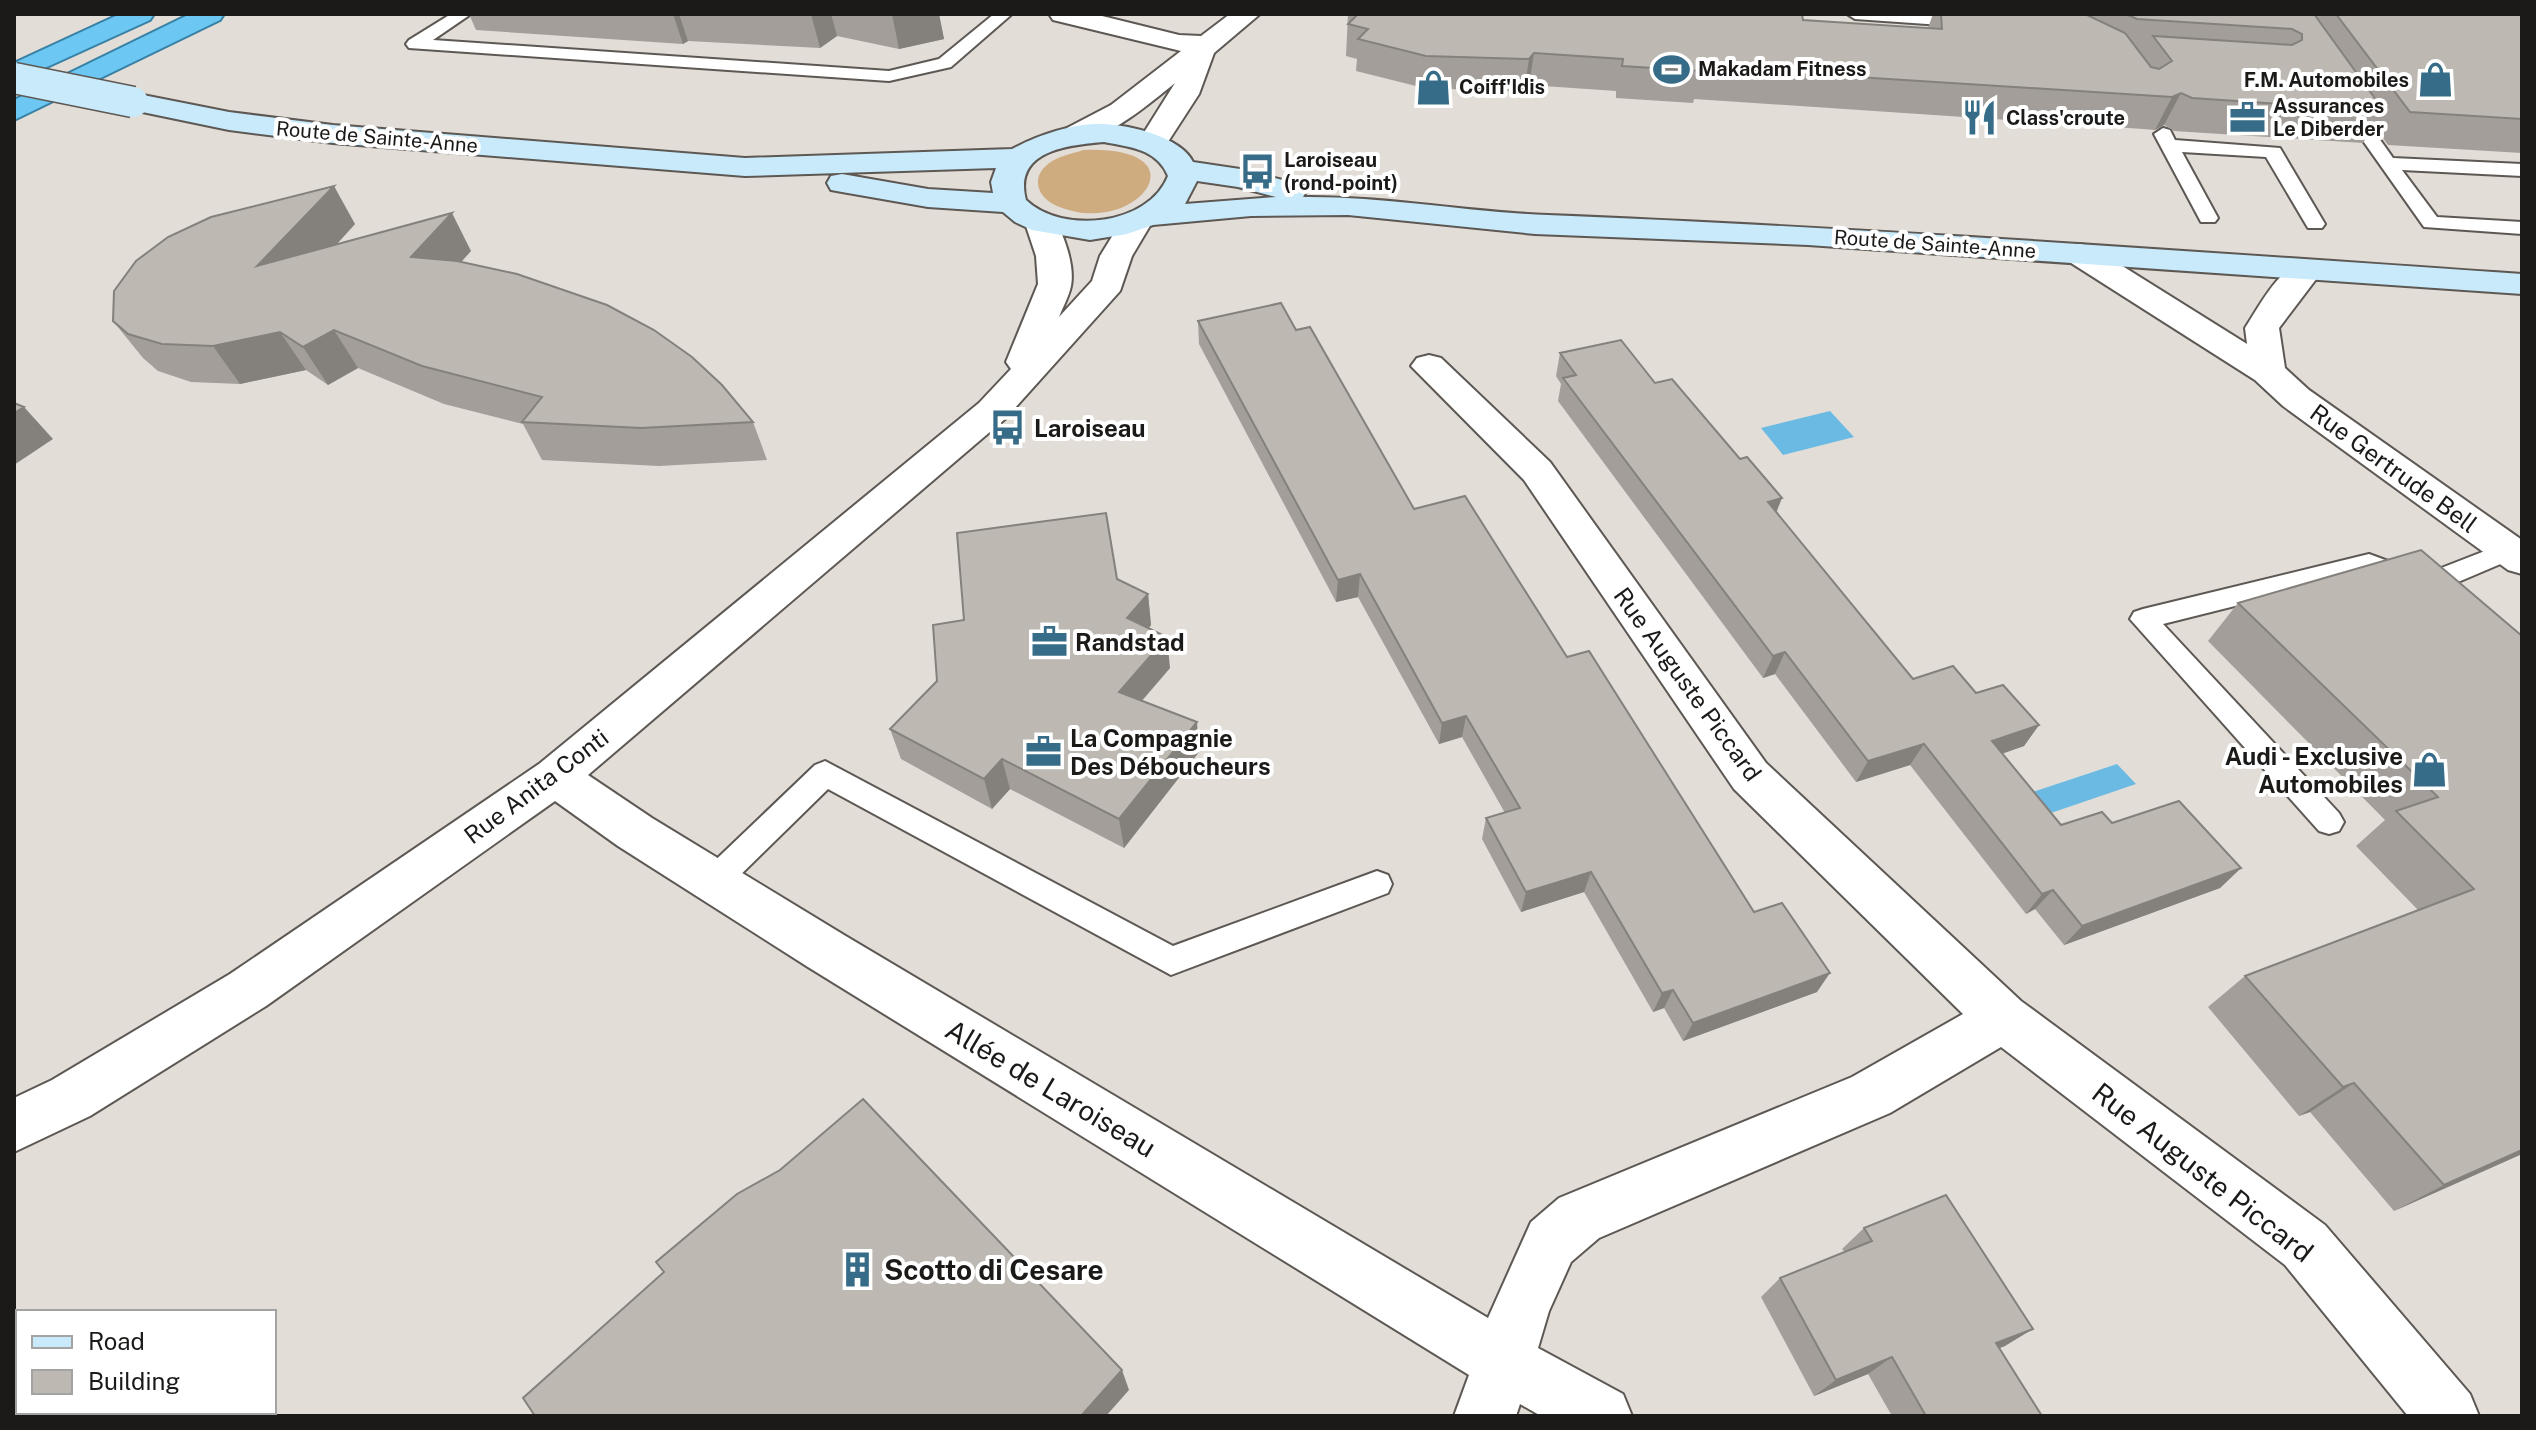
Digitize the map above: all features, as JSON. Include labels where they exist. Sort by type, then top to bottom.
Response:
[{"type":"highway","points":[[14,76],[141,14]]},
{"type":"highway","points":[[14,111],[211,14]]},
{"type":"main road","name":"Route de Sainte-Anne","points":[[14,76],[229,121],[333,134],[745,167],[928,198],[1011,203]]},
{"type":"main road","points":[[1041,223],[1023,214],[1011,203],[1006,188],[1009,172],[1020,158],[1036,147],[1077,134],[1130,135],[1153,142],[1178,159],[1184,170],[1183,187],[1173,202],[1144,220]]},
{"type":"main road","name":"Route de Sainte-Anne","points":[[745,167],[1020,158]]},
{"type":"main road","name":"Route de Sainte-Anne","points":[[1184,170],[1240,178],[1348,206]]},
{"type":"main road","name":"Route de Sainte-Anne","points":[[1041,223],[1086,231],[1144,220],[1251,207],[1348,206],[1535,224],[1808,235],[2522,284]]},
{"type":"street","points":[[1064,14],[1205,48]]},
{"type":"street","points":[[1077,134],[1121,111],[1247,14]]},
{"type":"street","points":[[1153,142],[1185,94],[1205,48]]},
{"type":"street","name":"Rue Anita Conti","points":[[14,1126],[71,1098],[248,990],[555,777],[992,411],[1108,284],[1116,256],[1144,220]]},
{"type":"street","name":"Rue Anita Conti","points":[[1015,387],[1055,284],[1052,256],[1041,223]]},
{"type":"street","name":"Rue Gertrude Bell","points":[[2080,254],[2187,324],[2268,372],[2296,398],[2515,555]]},
{"type":"street","points":[[2268,372],[2262,328],[2285,294],[2307,270]]},
{"type":"street","name":"Rue Auguste Piccard","points":[[1429,366],[1537,471],[1750,776],[2003,1018],[2305,1245],[2448,1416]]},
{"type":"street","name":"Allée de Laroiseau","points":[[555,777],[1494,1389],[1601,1416]]},
{"type":"street","points":[[1494,1389],[1521,1305],[1551,1242],[1579,1218],[1871,1095],[2003,1018]]},
{"type":"lane","points":[[463,14],[415,44],[889,76],[945,63],[1004,14]]},
{"type":"lane","points":[[1855,14],[1982,23]]},
{"type":"lane","points":[[2336,88],[2431,223],[2522,228]]},
{"type":"lane","points":[[2208,218],[2165,138],[2273,152],[2315,224]]},
{"type":"lane","points":[[2387,163],[2522,170]]},
{"type":"lane","points":[[2425,585],[2515,555]]},
{"type":"lane","points":[[2329,822],[2143,619],[2369,563],[2425,585],[2458,613]]},
{"type":"lane","points":[[714,881],[825,773],[1171,961],[1377,884]]},
{"type":"shaded area","points":[[1083,150],[1121,152],[1143,161],[1151,174],[1146,189],[1133,202],[1112,211],[1086,213],[1050,202],[1039,187],[1042,169],[1056,159]]},
{"type":"water","points":[[1830,411],[1854,437],[1783,455],[1761,428]]},
{"type":"water","points":[[2117,764],[2136,784],[2045,815],[2027,794]]},
{"type":"building","points":[[1358,14],[1802,14],[1803,20],[1942,29],[1941,14],[2085,14],[2125,33],[2151,67],[2159,69],[2172,61],[2153,36],[2292,45],[2302,40],[2302,34],[2292,29],[2137,19],[2126,14],[2314,14],[2384,111],[2192,98],[2181,93],[2172,97],[1700,67],[1701,71],[1622,66],[1623,59],[1534,53],[1529,59],[1426,56],[1358,39],[1368,29],[1348,24]]},
{"type":"building","name":"F.M. Automobiles","points":[[2336,14],[2522,14],[2522,119],[2410,112]]},
{"type":"building","points":[[334,186],[257,266],[452,213],[411,257],[457,261],[517,274],[607,305],[654,330],[692,357],[722,385],[753,422],[641,428],[522,422],[542,397],[422,366],[334,330],[303,347],[280,332],[213,346],[162,344],[128,334],[113,321],[114,291],[136,261],[168,237],[211,217]]},
{"type":"building","points":[[1281,303],[1296,330],[1310,327],[1414,509],[1465,496],[1567,657],[1589,651],[1754,912],[1782,903],[1830,973],[1693,1023],[1673,990],[1662,993],[1591,872],[1526,892],[1486,818],[1520,808],[1466,716],[1442,723],[1360,574],[1338,580],[1198,321]]},
{"type":"building","points":[[1621,340],[1655,383],[1672,379],[1740,459],[1747,457],[1782,498],[1768,502],[1913,679],[1953,666],[1976,693],[2003,685],[2039,725],[1992,741],[2061,825],[2102,812],[2112,823],[2179,801],[2241,868],[2082,926],[2053,890],[2042,894],[1924,744],[1868,761],[1785,652],[1773,656],[1563,378],[1576,375],[1560,353]]},
{"type":"building","points":[[14,403],[24,407],[14,413]]},
{"type":"building","points":[[1106,513],[1117,579],[1148,594],[1127,618],[1167,637],[1119,692],[1197,722],[1119,819],[1002,759],[984,779],[890,729],[937,681],[933,625],[964,620],[957,533]]},
{"type":"building","points":[[2421,550],[2522,636],[2522,1150],[2444,1185],[2354,1083],[2343,1087],[2245,976],[2474,889],[2396,811],[2438,797],[2238,603]]},
{"type":"building","name":"Scotto di Cesare","points":[[863,1099],[1122,1370],[1081,1416],[535,1416],[523,1398],[664,1272],[656,1262],[737,1194],[780,1170]]},
{"type":"building","points":[[1946,1195],[2033,1329],[1996,1343],[2042,1416],[1926,1416],[1892,1357],[1836,1380],[1780,1278],[1872,1241],[1864,1228]]},
{"type":"building","points":[[16,1409],[16,1414],[36,1416],[14,1416]]},
{"type":"place","name":"Makadam Fitness","points":[[1672,69]]},
{"type":"place","name":"F.M. Automobiles","points":[[2435,80]]},
{"type":"place","name":"Coiff'Idis","points":[[1433,87]]},
{"type":"place","name":"Class'croute","points":[[1980,118]]},
{"type":"place","name":"Assurances Le Diberder","points":[[2247,118]]},
{"type":"place","name":"Laroiseau (rond-point)","points":[[1258,172]]},
{"type":"place","name":"Laroiseau","points":[[1008,428]]},
{"type":"place","name":"Randstad","points":[[1049,642]]},
{"type":"place","name":"La Compagnie Des Déboucheurs","points":[[1044,752]]},
{"type":"place","name":"Audi - Exclusive Automobiles","points":[[2429,770]]},
{"type":"place","name":"Scotto di Cesare","points":[[858,1269]]}]
